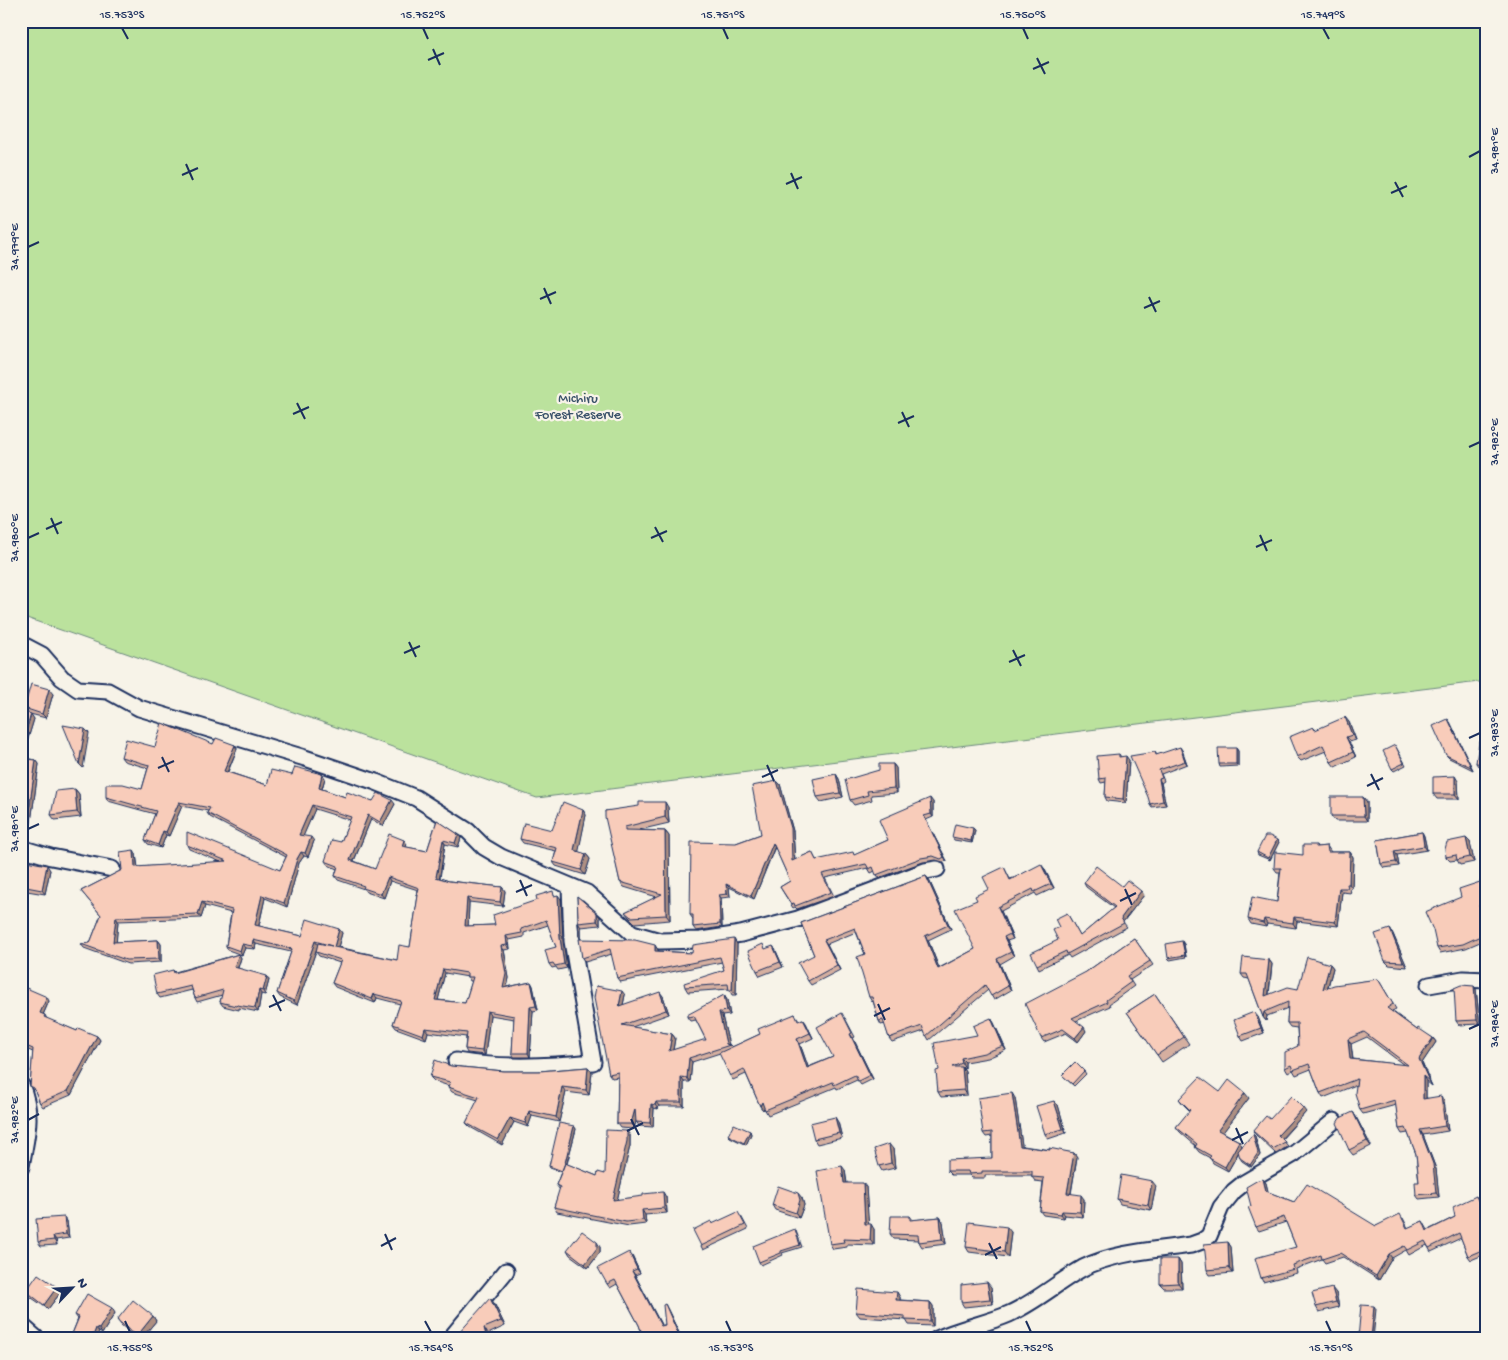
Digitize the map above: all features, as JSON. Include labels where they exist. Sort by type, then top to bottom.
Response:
[{"type":"street","points":[[21,644],[42,655],[62,678],[78,689],[108,691],[139,708],[305,758],[416,798],[468,831],[484,847],[501,857],[592,897],[632,933],[660,941],[684,941],[741,934],[798,919],[925,871],[937,869]]},
{"type":"street","points":[[21,848],[51,857],[112,869]]},
{"type":"street","points":[[456,1061],[519,1067],[593,1062],[574,950],[570,887]]},
{"type":"street","points":[[1429,985],[1463,979],[1487,980]]},
{"type":"street","points":[[21,1085],[26,1098],[29,1124],[21,1167]]},
{"type":"street","points":[[937,1339],[1010,1314],[1035,1300],[1079,1270],[1094,1264],[1120,1256],[1191,1245],[1202,1241],[1208,1236],[1221,1207],[1234,1191],[1247,1180],[1294,1154],[1334,1121]]},
{"type":"street","points":[[450,1339],[506,1271]]},
{"type":"street","points":[[21,1325],[37,1339]]},
{"type":"green space","name":"Michiru Forest Reserve","points":[[21,21],[1487,21],[1487,681],[537,798],[21,616]]},
{"type":"building","points":[[31,684],[49,689],[42,714],[24,708]]},
{"type":"building","points":[[21,711],[31,714],[21,747]]},
{"type":"building","points":[[1345,717],[1352,735],[1346,737],[1353,752],[1331,762],[1323,745],[1297,757],[1289,737],[1313,727],[1315,730]]},
{"type":"building","points":[[1448,719],[1471,767],[1446,755],[1433,726]]},
{"type":"building","points":[[162,723],[213,744],[216,738],[235,745],[224,771],[267,785],[271,770],[292,775],[295,767],[322,774],[319,788],[345,797],[347,792],[373,801],[378,793],[392,800],[380,822],[368,815],[350,860],[375,869],[389,834],[404,840],[402,846],[427,851],[437,820],[458,834],[455,843],[443,840],[436,877],[449,881],[502,887],[500,902],[467,898],[465,926],[495,925],[493,915],[537,900],[536,896],[553,891],[554,896],[558,895],[560,938],[564,964],[555,966],[553,963],[549,964],[545,950],[556,947],[546,920],[521,929],[522,933],[506,936],[507,945],[501,946],[506,974],[503,988],[531,982],[536,1006],[530,1007],[528,1053],[512,1053],[514,1016],[487,1011],[482,1051],[465,1049],[467,1033],[425,1028],[423,1035],[393,1024],[401,1001],[374,994],[372,999],[332,983],[341,960],[316,952],[318,943],[332,946],[315,941],[294,1001],[277,993],[292,949],[253,940],[252,946],[242,944],[240,951],[226,946],[232,910],[202,902],[198,914],[116,917],[113,942],[158,940],[159,959],[126,960],[81,944],[90,943],[101,915],[81,891],[122,870],[120,852],[134,850],[135,867],[227,861],[187,845],[187,832],[280,870],[287,855],[207,813],[210,808],[179,802],[166,832],[163,831],[158,845],[145,840],[156,811],[106,797],[106,784],[123,784],[142,789],[149,765],[121,757],[126,739],[155,747]],"holes":[[[312,805],[351,817],[341,842],[332,840],[325,861],[338,866],[335,876],[381,894],[388,877],[419,888],[410,947],[399,945],[397,960],[334,947],[339,929],[307,919],[302,936],[255,925],[262,895],[284,903],[297,859],[301,852],[305,853],[311,837],[299,835]],[[443,969],[467,973],[467,977],[473,977],[465,1003],[435,1000]]]},
{"type":"building","points":[[63,725],[85,729],[79,764]]},
{"type":"building","points":[[1479,742],[1487,744],[1487,764],[1476,763]]},
{"type":"building","points":[[1395,745],[1404,763],[1392,769],[1383,751]]},
{"type":"building","points":[[1180,747],[1185,761],[1159,770],[1162,778],[1159,779],[1163,801],[1150,804],[1130,756],[1155,752],[1156,755]]},
{"type":"building","points":[[1218,748],[1236,748],[1236,764],[1219,764]]},
{"type":"building","points":[[1119,754],[1119,757],[1126,756],[1123,799],[1105,797],[1106,778],[1099,779],[1097,756]]},
{"type":"building","points":[[21,758],[36,760],[26,832],[21,831]]},
{"type":"building","points":[[879,764],[893,764],[894,788],[867,791],[868,795],[850,800],[845,780],[879,770]]},
{"type":"building","points":[[836,774],[840,793],[817,797],[813,779]]},
{"type":"building","points":[[1455,776],[1455,794],[1433,794],[1433,777]]},
{"type":"building","points":[[777,781],[791,828],[792,861],[812,852],[816,860],[853,852],[854,855],[888,840],[879,820],[930,798],[931,814],[924,816],[944,857],[941,859],[933,856],[921,858],[876,875],[873,867],[869,869],[866,864],[822,874],[831,892],[795,906],[794,903],[791,904],[780,887],[790,881],[773,843],[751,896],[726,884],[727,894],[719,895],[720,924],[693,927],[693,915],[690,915],[691,842],[736,843],[761,834],[752,786]]},
{"type":"building","points":[[75,789],[77,812],[51,815],[56,791]]},
{"type":"building","points":[[1331,797],[1363,797],[1364,816],[1331,816]]},
{"type":"building","points":[[563,802],[583,810],[574,850],[586,854],[581,870],[553,862],[557,848],[520,839],[524,823],[552,830]]},
{"type":"building","points":[[639,802],[665,802],[665,817],[625,827],[625,830],[665,831],[666,915],[631,917],[625,912],[662,894],[620,882],[605,811],[639,806]]},
{"type":"building","points":[[955,824],[973,828],[971,841],[952,837]]},
{"type":"building","points":[[1422,832],[1424,846],[1394,851],[1396,862],[1381,864],[1377,840]]},
{"type":"building","points":[[1265,836],[1270,836],[1277,840],[1268,858],[1257,852]]},
{"type":"building","points":[[1466,838],[1470,857],[1457,860],[1456,855],[1446,857],[1445,849],[1447,842]]},
{"type":"building","points":[[1303,845],[1327,846],[1328,852],[1350,852],[1349,884],[1347,884],[1348,888],[1339,888],[1335,922],[1294,917],[1293,923],[1264,919],[1263,923],[1248,919],[1252,897],[1277,902],[1281,868],[1274,868],[1275,852],[1303,855]]},
{"type":"building","points":[[21,860],[47,865],[42,890],[21,886]]},
{"type":"building","points":[[1041,864],[1051,884],[1034,892],[1033,889],[998,907],[1010,934],[1004,937],[1011,952],[997,959],[1008,986],[991,996],[985,985],[926,1036],[922,1026],[889,1038],[883,1020],[879,1021],[872,997],[869,997],[857,957],[865,954],[855,928],[824,940],[837,965],[808,981],[798,963],[814,955],[801,923],[926,876],[948,925],[925,936],[938,969],[975,949],[955,909],[977,900],[975,896],[989,889],[983,877],[1004,867],[1010,880]]},
{"type":"building","points":[[1096,866],[1122,886],[1127,880],[1141,891],[1121,918],[1124,923],[1067,954],[1066,951],[1037,965],[1031,953],[1058,940],[1053,930],[1059,927],[1055,919],[1067,913],[1080,936],[1115,907],[1084,883]]},
{"type":"building","points":[[1483,881],[1487,902],[1479,905],[1487,923],[1487,933],[1463,944],[1437,948],[1433,930],[1425,912],[1461,897],[1459,889]]},
{"type":"building","points":[[577,896],[597,913],[597,921],[578,923]]},
{"type":"building","points":[[1390,929],[1403,962],[1385,961],[1375,934]]},
{"type":"building","points":[[1134,938],[1150,961],[1127,976],[1131,982],[1106,1000],[1107,1002],[1072,1018],[1084,1027],[1075,1038],[1063,1029],[1041,1038],[1025,1004],[1086,972]]},
{"type":"building","points":[[579,939],[635,940],[655,945],[655,951],[692,953],[693,945],[734,939],[732,990],[729,990],[728,984],[685,987],[684,983],[724,970],[720,957],[617,978],[610,949],[582,958]]},
{"type":"building","points":[[1182,941],[1185,955],[1168,958],[1166,944]]},
{"type":"building","points":[[763,944],[765,949],[773,946],[780,962],[757,971],[748,951]]},
{"type":"building","points":[[239,954],[234,967],[267,976],[263,991],[259,990],[255,1008],[220,1002],[223,990],[195,998],[191,986],[157,994],[153,975],[173,970],[174,973]]},
{"type":"building","points":[[1243,957],[1269,960],[1265,996],[1288,987],[1298,989],[1307,957],[1330,964],[1323,989],[1334,985],[1378,979],[1393,1004],[1387,1008],[1417,1030],[1418,1028],[1433,1038],[1419,1059],[1429,1081],[1423,1076],[1423,1099],[1441,1096],[1445,1126],[1420,1130],[1433,1164],[1436,1193],[1416,1195],[1415,1182],[1419,1182],[1416,1154],[1406,1128],[1399,1129],[1395,1100],[1360,1110],[1355,1093],[1357,1079],[1320,1093],[1309,1064],[1293,1070],[1291,1065],[1285,1068],[1285,1052],[1298,1046],[1297,1023],[1287,1023],[1288,1002],[1264,1012],[1263,1017],[1247,974],[1241,974]],"holes":[[[1364,1032],[1408,1065],[1350,1059],[1348,1039]]]},
{"type":"building","points":[[1461,985],[1474,986],[1477,1020],[1456,1021],[1454,988]]},
{"type":"building","points":[[596,986],[622,991],[619,1006],[660,992],[666,1010],[622,1025],[672,1034],[669,1051],[706,1040],[694,1016],[687,1017],[687,1015],[724,995],[727,1011],[719,1012],[726,1044],[730,1045],[689,1058],[687,1078],[681,1077],[681,1102],[656,1102],[655,1105],[651,1104],[650,1123],[636,1122],[635,1109],[631,1124],[617,1124],[618,1072],[609,1074],[594,998]]},
{"type":"building","points":[[24,987],[47,997],[40,1013],[45,1015],[44,1017],[77,1031],[78,1028],[97,1036],[68,1091],[40,1103],[34,1088],[30,1086],[33,1049],[21,1044],[21,991]]},
{"type":"building","points":[[1155,994],[1184,1037],[1157,1055],[1127,1012]]},
{"type":"building","points":[[1254,1012],[1261,1028],[1240,1036],[1234,1020]]},
{"type":"building","points":[[842,1013],[870,1075],[858,1081],[855,1075],[834,1085],[833,1082],[765,1110],[762,1102],[760,1106],[744,1069],[730,1076],[719,1053],[760,1034],[758,1029],[795,1014],[798,1021],[803,1019],[810,1033],[797,1039],[807,1068],[833,1057],[817,1027]]},
{"type":"building","points":[[991,1018],[1003,1046],[984,1053],[961,1058],[962,1063],[952,1067],[962,1067],[964,1090],[938,1092],[936,1071],[939,1070],[934,1043],[977,1035],[973,1026]]},
{"type":"building","points":[[435,1060],[451,1066],[504,1071],[539,1071],[588,1067],[586,1090],[562,1087],[556,1117],[529,1111],[525,1123],[510,1118],[498,1140],[466,1123],[479,1097],[448,1087],[450,1082],[430,1077]]},
{"type":"building","points":[[1075,1062],[1084,1071],[1072,1084],[1062,1075]]},
{"type":"building","points":[[1200,1077],[1220,1092],[1229,1080],[1245,1093],[1218,1130],[1239,1141],[1225,1167],[1195,1147],[1197,1144],[1176,1127],[1190,1110],[1179,1099]]},
{"type":"building","points":[[1012,1093],[1020,1146],[1050,1150],[1049,1148],[1074,1153],[1067,1193],[1081,1195],[1080,1212],[1062,1211],[1061,1214],[1040,1211],[1044,1178],[1032,1177],[1032,1171],[982,1171],[982,1173],[969,1174],[968,1171],[947,1171],[947,1160],[992,1158],[992,1132],[983,1133],[978,1098]]},
{"type":"building","points":[[1291,1096],[1303,1108],[1278,1135],[1285,1142],[1273,1149],[1253,1131],[1266,1116],[1270,1119]]},
{"type":"building","points":[[1054,1101],[1063,1129],[1045,1134],[1036,1106]]},
{"type":"building","points":[[1353,1112],[1367,1141],[1349,1150],[1337,1123],[1340,1118]]},
{"type":"building","points":[[835,1117],[839,1133],[814,1139],[810,1123]]},
{"type":"building","points":[[559,1123],[574,1126],[562,1171],[549,1166]]},
{"type":"building","points":[[734,1124],[750,1131],[744,1143],[728,1135]]},
{"type":"building","points":[[606,1130],[627,1131],[627,1141],[613,1200],[663,1192],[664,1208],[642,1210],[643,1220],[626,1222],[554,1207],[560,1187],[556,1185],[565,1163],[597,1176],[598,1172],[605,1174]]},
{"type":"building","points":[[1253,1134],[1258,1153],[1250,1165],[1240,1158],[1238,1151]]},
{"type":"building","points":[[889,1144],[891,1163],[879,1166],[874,1149]]},
{"type":"building","points":[[842,1166],[844,1183],[863,1183],[865,1224],[871,1224],[870,1240],[843,1239],[844,1242],[830,1244],[817,1171]]},
{"type":"building","points":[[1121,1175],[1152,1181],[1148,1205],[1117,1199]]},
{"type":"building","points":[[1263,1179],[1266,1191],[1294,1202],[1307,1184],[1376,1226],[1400,1214],[1407,1228],[1423,1221],[1427,1231],[1455,1217],[1453,1207],[1476,1196],[1487,1220],[1487,1255],[1484,1256],[1482,1250],[1468,1256],[1459,1233],[1429,1248],[1425,1241],[1407,1250],[1404,1246],[1389,1254],[1376,1276],[1340,1253],[1322,1259],[1321,1255],[1293,1265],[1294,1269],[1261,1278],[1255,1258],[1296,1247],[1284,1217],[1256,1227],[1248,1207],[1251,1206],[1246,1187]]},
{"type":"building","points":[[778,1186],[798,1193],[800,1200],[796,1213],[772,1205]]},
{"type":"building","points":[[738,1212],[745,1225],[701,1246],[693,1230],[711,1221],[712,1224]]},
{"type":"building","points":[[891,1216],[910,1216],[910,1220],[940,1217],[942,1239],[919,1242],[918,1235],[890,1234]]},
{"type":"building","points":[[64,1217],[66,1234],[53,1236],[54,1240],[38,1242],[36,1219]]},
{"type":"building","points":[[969,1222],[1007,1227],[1004,1252],[966,1247]]},
{"type":"building","points":[[795,1229],[800,1245],[781,1251],[781,1253],[759,1262],[753,1246]]},
{"type":"building","points":[[582,1231],[597,1242],[597,1248],[585,1264],[567,1250]]},
{"type":"building","points":[[1228,1242],[1229,1268],[1207,1270],[1204,1244]]},
{"type":"building","points":[[629,1252],[637,1269],[632,1271],[661,1326],[665,1325],[663,1305],[665,1304],[680,1338],[644,1339],[639,1325],[615,1280],[607,1284],[598,1268]]},
{"type":"building","points":[[1160,1259],[1178,1259],[1178,1283],[1160,1284]]},
{"type":"building","points":[[38,1274],[57,1287],[44,1305],[26,1291]]},
{"type":"building","points":[[987,1282],[990,1299],[961,1302],[961,1285]]},
{"type":"building","points":[[1332,1288],[1336,1302],[1316,1307],[1312,1293]]},
{"type":"building","points":[[858,1289],[897,1292],[896,1300],[930,1302],[930,1321],[905,1320],[905,1316],[856,1312]]},
{"type":"building","points":[[87,1294],[112,1308],[99,1329],[96,1328],[92,1339],[70,1339],[79,1317],[75,1315]]},
{"type":"building","points":[[490,1298],[501,1321],[484,1328],[487,1339],[462,1339],[458,1334]]},
{"type":"building","points":[[133,1300],[153,1316],[137,1336],[117,1320]]},
{"type":"building","points":[[1361,1305],[1374,1306],[1371,1339],[1358,1339]]},
{"type":"building","points":[[171,1335],[173,1339],[165,1339]]}]
